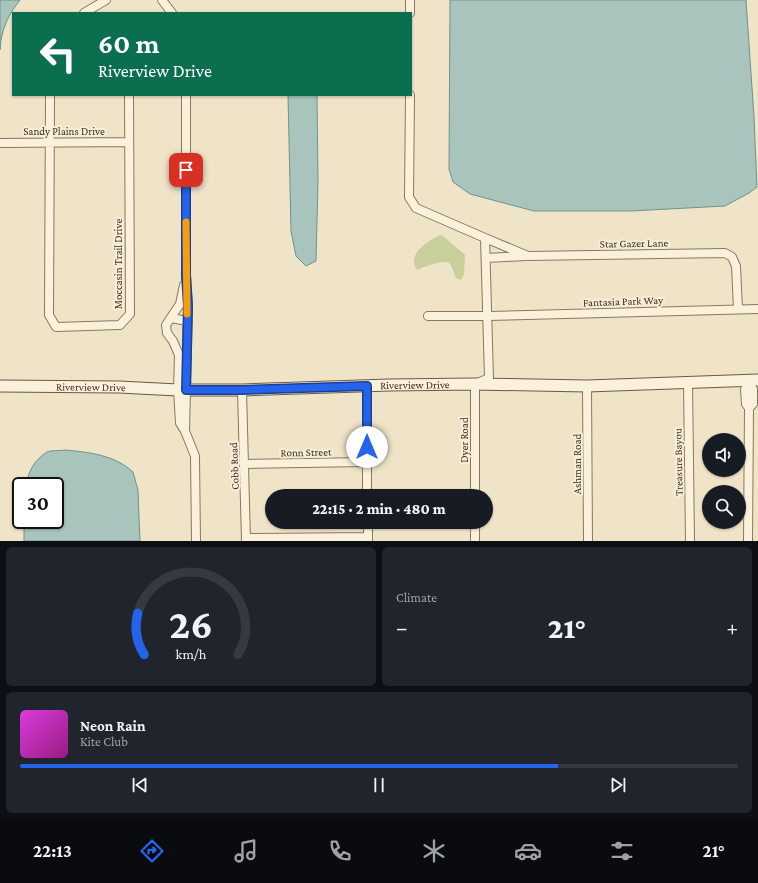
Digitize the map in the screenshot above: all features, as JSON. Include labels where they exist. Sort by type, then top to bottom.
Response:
[{"type":"street","points":[[85,12],[95,3],[106,0]]},
{"type":"street","points":[[162,0],[171,12]]},
{"type":"street","points":[[410,0],[410,12]]},
{"type":"street","points":[[95,3],[101,12]]},
{"type":"street","name":"Moccasin Trail Drive","points":[[50,96],[50,315],[56,327],[120,325],[130,314],[129,96]]},
{"type":"street","points":[[182,390],[188,306],[186,275],[186,96]]},
{"type":"street","points":[[410,96],[409,198],[416,208],[485,238],[489,378],[475,384]]},
{"type":"street","name":"Sandy Plains Drive","points":[[0,142],[128,142]]},
{"type":"street","name":"Star Gazer Lane","points":[[485,238],[528,256],[725,253],[732,257],[736,266],[738,309]]},
{"type":"street","points":[[486,258],[528,256]]},
{"type":"street","points":[[186,275],[180,304],[166,325],[167,333],[173,341],[179,355],[185,432],[195,456],[196,541]]},
{"type":"street","name":"Fantasia Park Way","points":[[428,316],[488,316],[758,309]]},
{"type":"street","points":[[171,318],[187,321]]},
{"type":"street","points":[[748,541],[749,408],[746,404],[745,389],[752,382]]},
{"type":"street","name":"Riverview Drive","points":[[0,386],[242,390],[475,384],[587,386],[752,382]]},
{"type":"street","name":"Treasure Bayou","points":[[688,383],[690,541]]},
{"type":"street","name":"Dyer Road","points":[[475,384],[475,489]]},
{"type":"street","points":[[367,386],[367,489]]},
{"type":"street","name":"Ashman Road","points":[[587,386],[588,541]]},
{"type":"street","name":"Cobb Road","points":[[242,390],[246,540]]},
{"type":"street","name":"Ronn Street","points":[[245,464],[367,462]]},
{"type":"street","points":[[475,529],[475,541]]},
{"type":"street","points":[[246,540],[368,539]]},
{"type":"green space","points":[[440,235],[465,255],[464,274],[461,280],[456,278],[449,263],[442,262],[417,270],[414,264],[416,254],[420,249],[429,241]]},
{"type":"water","points":[[0,0],[20,0],[6,23],[0,50]]},
{"type":"water","points":[[450,0],[746,0],[757,187],[725,206],[631,211],[534,211],[470,194],[453,182],[449,169]]},
{"type":"water","points":[[288,96],[317,96],[318,181],[316,261],[306,266],[296,256],[291,231]]},
{"type":"water","points":[[65,450],[101,455],[126,466],[133,472],[138,490],[140,541],[24,541],[24,529],[64,529],[64,477],[28,477],[35,463],[42,455],[51,451]]},
{"type":"slow traffic","points":[[186,222],[187,314]]},
{"type":"route","points":[[186,170],[186,275],[188,306],[186,390],[242,390],[367,386],[367,447]]}]
